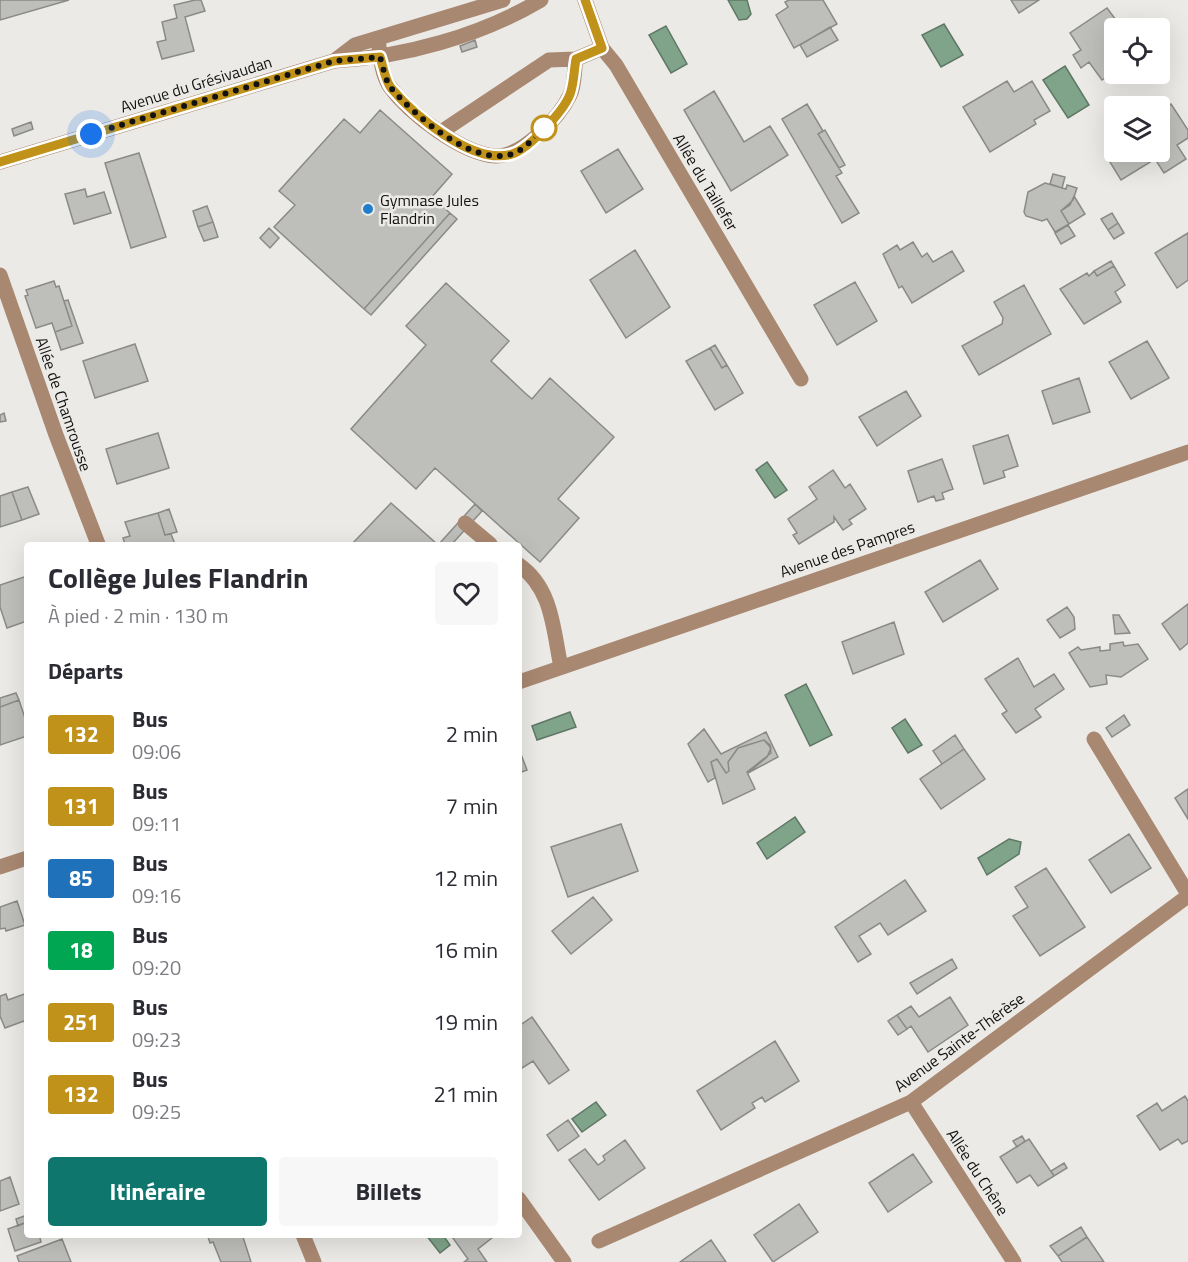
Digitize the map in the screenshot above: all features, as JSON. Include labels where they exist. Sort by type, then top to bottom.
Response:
[{"type":"street","name":"Avenue du Grésivaudan","points":[[334,61],[355,45],[475,4],[503,0]]},
{"type":"street","name":"Avenue du Grésivaudan","points":[[0,162],[334,61],[380,57],[458,36],[512,17],[541,0]]},
{"type":"street","name":"Allée du Taillefer","points":[[585,0],[602,48],[616,64],[801,379]]},
{"type":"street","points":[[378,38],[380,57],[389,86],[458,144],[494,156],[512,154],[526,145],[559,113],[571,93],[576,59]]},
{"type":"street","points":[[441,132],[473,108],[549,60],[576,59],[602,48]]},
{"type":"street","name":"Allée de Chamrousse","points":[[0,275],[56,435],[97,542]]},
{"type":"street","name":"Avenue des Pampres","points":[[522,681],[1188,452]]},
{"type":"street","points":[[465,523],[488,542]]},
{"type":"street","points":[[522,568],[530,573],[546,596],[561,668]]},
{"type":"street","points":[[1094,738],[1188,895]]},
{"type":"street","points":[[0,867],[24,859]]},
{"type":"street","name":"Avenue Sainte-Thérèse","points":[[599,1241],[911,1102],[1188,895]]},
{"type":"street","name":"Allée du Chêne","points":[[911,1102],[1014,1262]]},
{"type":"street","points":[[522,1203],[564,1262]]},
{"type":"street","points":[[304,1238],[314,1262]]},
{"type":"shaded area","points":[[728,0],[747,0],[751,14],[747,19],[739,20]]},
{"type":"shaded area","points":[[944,24],[963,55],[941,67],[922,35]]},
{"type":"shaded area","points":[[666,26],[687,64],[671,73],[649,35]]},
{"type":"shaded area","points":[[1065,66],[1089,105],[1068,118],[1043,80]]},
{"type":"shaded area","points":[[767,462],[787,490],[775,498],[756,470]]},
{"type":"shaded area","points":[[806,684],[832,735],[810,746],[785,695]]},
{"type":"shaded area","points":[[570,712],[576,727],[537,740],[532,726]]},
{"type":"shaded area","points":[[905,719],[922,745],[908,753],[892,728]]},
{"type":"shaded area","points":[[795,817],[805,832],[767,859],[757,843]]},
{"type":"shaded area","points":[[1009,839],[1021,842],[1019,854],[987,875],[978,858]]},
{"type":"shaded area","points":[[596,1102],[606,1115],[582,1132],[572,1119]]},
{"type":"shaded area","points":[[428,1238],[445,1238],[450,1245],[440,1253]]},
{"type":"building","points":[[0,0],[69,0],[0,20]]},
{"type":"building","points":[[201,0],[205,11],[185,17],[194,51],[162,59],[157,42],[166,40],[162,22],[177,18],[174,5]]},
{"type":"building","points":[[823,0],[837,24],[794,48],[776,15],[788,7],[785,2]]},
{"type":"building","points":[[1011,0],[1039,0],[1019,13]]},
{"type":"building","points":[[1107,8],[1114,18],[1104,18],[1104,79],[1102,80],[1089,62],[1081,68],[1073,55],[1081,50],[1070,33]]},
{"type":"building","points":[[830,27],[838,40],[807,57],[800,45]]},
{"type":"building","points":[[475,40],[477,47],[462,52],[460,46]]},
{"type":"building","points":[[1007,81],[1014,92],[1032,81],[1050,111],[1034,120],[1036,124],[990,152],[963,107]]},
{"type":"building","points":[[714,91],[744,142],[770,126],[788,155],[731,191],[684,110]]},
{"type":"building","points":[[807,104],[823,131],[818,134],[842,173],[836,176],[859,213],[842,223],[782,119]]},
{"type":"building","points":[[1170,105],[1188,130],[1188,138],[1177,145],[1186,159],[1164,173],[1157,162],[1170,162]]},
{"type":"building","name":"Gymnase Jules Flandrin","points":[[380,110],[452,174],[432,197],[450,213],[364,309],[274,227],[295,205],[279,191],[344,119],[360,133]]},
{"type":"building","points":[[31,122],[33,129],[14,136],[12,129]]},
{"type":"building","points":[[825,130],[845,165],[839,168],[818,134]]},
{"type":"building","points":[[618,149],[643,189],[606,213],[581,171]]},
{"type":"building","points":[[139,153],[166,237],[131,248],[105,163]]},
{"type":"building","points":[[1110,162],[1150,162],[1121,180]]},
{"type":"building","points":[[1053,174],[1065,177],[1062,188],[1050,184]]},
{"type":"building","points":[[1045,183],[1066,189],[1067,185],[1077,188],[1073,200],[1061,211],[1069,224],[1055,232],[1047,219],[1042,221],[1026,216],[1024,212],[1028,192]]},
{"type":"building","points":[[85,189],[87,197],[104,192],[111,213],[74,224],[65,194]]},
{"type":"building","points":[[1074,196],[1085,214],[1069,224],[1061,211],[1070,205]]},
{"type":"building","points":[[207,206],[213,222],[198,227],[193,211]]},
{"type":"building","points":[[450,213],[457,219],[371,315],[364,309]]},
{"type":"building","points":[[1112,213],[1118,223],[1108,230],[1101,219]]},
{"type":"building","points":[[213,222],[218,237],[204,241],[198,227]]},
{"type":"building","points":[[1118,223],[1124,233],[1114,239],[1108,230]]},
{"type":"building","points":[[1068,225],[1075,236],[1061,244],[1055,233]]},
{"type":"building","points":[[269,228],[279,238],[270,248],[260,238]]},
{"type":"building","points":[[1188,233],[1188,280],[1177,288],[1155,253]]},
{"type":"building","points":[[913,242],[922,257],[927,253],[933,262],[952,251],[964,271],[912,303],[902,286],[899,288],[883,254],[897,245],[900,250]]},
{"type":"building","points":[[635,250],[670,307],[626,338],[590,280]]},
{"type":"building","points":[[1111,261],[1114,266],[1097,276],[1094,271]]},
{"type":"building","points":[[1114,266],[1125,285],[1115,292],[1121,302],[1084,324],[1060,289],[1087,273],[1089,276],[1094,271],[1097,276]]},
{"type":"building","points":[[54,281],[56,287],[59,286],[72,326],[55,332],[52,323],[36,328],[25,296],[28,295],[26,290]]},
{"type":"building","points":[[855,282],[877,321],[837,345],[814,305]]},
{"type":"building","points":[[446,283],[509,341],[491,361],[525,393],[532,399],[550,378],[614,437],[558,499],[579,518],[540,562],[522,546],[522,542],[518,542],[435,468],[416,489],[351,429],[426,345],[406,326]]},
{"type":"building","points":[[1024,285],[1051,334],[979,375],[962,346],[1002,324],[1003,318],[994,302]]},
{"type":"building","points":[[68,300],[83,343],[61,350],[55,332],[72,326],[64,301]]},
{"type":"building","points":[[1147,341],[1169,378],[1131,399],[1109,362]]},
{"type":"building","points":[[135,344],[148,381],[95,398],[83,361]]},
{"type":"building","points":[[715,345],[727,365],[722,368],[710,348]]},
{"type":"building","points":[[710,348],[722,368],[727,365],[743,393],[715,410],[686,361]]},
{"type":"building","points":[[1079,378],[1090,412],[1053,424],[1042,391]]},
{"type":"building","points":[[906,391],[921,416],[877,446],[859,417]]},
{"type":"building","points":[[4,413],[6,421],[0,422],[0,415]]},
{"type":"building","points":[[158,433],[169,468],[117,484],[106,449]]},
{"type":"building","points":[[1008,435],[1018,466],[1003,471],[1005,477],[984,484],[973,446]]},
{"type":"building","points":[[942,459],[953,489],[942,493],[944,499],[936,501],[934,496],[918,502],[908,471]]},
{"type":"building","points":[[833,470],[845,488],[850,484],[866,509],[849,520],[852,524],[843,530],[834,517],[834,522],[799,544],[793,535],[797,533],[788,519],[817,499],[809,487]]},
{"type":"building","points":[[28,487],[39,514],[22,520],[12,492]]},
{"type":"building","points":[[12,492],[22,520],[0,527],[0,496]]},
{"type":"building","points":[[391,503],[435,542],[354,542]]},
{"type":"building","points":[[475,504],[482,511],[454,542],[441,542]]},
{"type":"building","points":[[169,509],[177,532],[165,535],[158,513]]},
{"type":"building","points":[[158,513],[165,535],[171,534],[174,542],[124,542],[123,538],[130,536],[125,522]]},
{"type":"building","points":[[980,560],[998,589],[943,622],[925,592]]},
{"type":"building","points":[[24,577],[24,622],[7,628],[0,607],[0,585]]},
{"type":"building","points":[[1188,604],[1188,643],[1180,650],[1162,624]]},
{"type":"building","points":[[1067,607],[1074,617],[1075,629],[1060,638],[1047,620]]},
{"type":"building","points":[[1113,615],[1119,615],[1130,633],[1115,634]]},
{"type":"building","points":[[894,622],[904,654],[853,674],[842,642]]},
{"type":"building","points":[[1123,642],[1124,646],[1138,644],[1148,659],[1121,677],[1106,675],[1107,684],[1090,687],[1069,653],[1078,647],[1081,650],[1100,647],[1100,651],[1110,650],[1110,644]]},
{"type":"building","points":[[1018,658],[1034,687],[1054,674],[1064,689],[1035,709],[1041,717],[1016,733],[1002,714],[1007,711],[985,679]]},
{"type":"building","points":[[16,693],[19,700],[0,707],[0,698]]},
{"type":"building","points":[[19,700],[24,715],[24,737],[0,745],[0,707]]},
{"type":"building","points":[[1124,715],[1130,725],[1112,737],[1106,728]]},
{"type":"building","points":[[704,729],[721,754],[766,732],[778,757],[748,773],[767,757],[771,748],[764,740],[738,748],[728,762],[729,771],[726,773],[717,759],[711,762],[715,778],[708,782],[688,744]]},
{"type":"building","points":[[955,735],[964,749],[942,764],[933,751]]},
{"type":"building","points":[[764,740],[770,745],[771,753],[747,772],[755,789],[723,804],[711,762],[717,759],[726,773],[729,771],[728,762],[738,748]]},
{"type":"building","points":[[964,749],[985,779],[941,809],[920,779]]},
{"type":"building","points":[[522,757],[527,770],[522,772]]},
{"type":"building","points":[[1188,789],[1188,819],[1175,798]]},
{"type":"building","points":[[621,824],[638,871],[568,897],[551,847]]},
{"type":"building","points":[[1129,834],[1151,868],[1111,893],[1089,860]]},
{"type":"building","points":[[1046,868],[1085,927],[1040,956],[1013,916],[1028,907],[1015,887]]},
{"type":"building","points":[[905,880],[926,911],[888,935],[880,923],[859,936],[871,954],[858,962],[835,927]]},
{"type":"building","points":[[593,897],[612,920],[571,954],[552,931]]},
{"type":"building","points":[[17,901],[24,925],[6,931],[5,928],[0,929],[0,907]]},
{"type":"building","points":[[952,959],[957,968],[917,994],[910,983]]},
{"type":"building","points":[[6,994],[8,1000],[24,994],[24,1021],[5,1028],[0,1016],[0,996]]},
{"type":"building","points":[[950,997],[968,1025],[928,1052],[911,1026],[907,1029],[897,1015],[911,1006],[919,1017]]},
{"type":"building","points":[[897,1015],[907,1029],[898,1035],[888,1021]]},
{"type":"building","points":[[532,1017],[569,1070],[549,1084],[533,1061],[522,1068],[522,1024]]},
{"type":"building","points":[[775,1041],[799,1081],[765,1102],[762,1097],[752,1103],[755,1108],[721,1130],[697,1091]]},
{"type":"building","points":[[1185,1096],[1188,1101],[1188,1141],[1182,1144],[1178,1139],[1160,1150],[1137,1116],[1157,1103],[1162,1111]]},
{"type":"building","points":[[568,1120],[579,1136],[558,1151],[547,1135]]},
{"type":"building","points":[[1022,1136],[1025,1141],[1017,1147],[1013,1141]]},
{"type":"building","points":[[1029,1139],[1054,1176],[1038,1186],[1030,1175],[1017,1183],[1000,1157]]},
{"type":"building","points":[[625,1140],[645,1168],[599,1200],[569,1160],[585,1149],[598,1165],[605,1160],[603,1156]]},
{"type":"building","points":[[913,1154],[932,1182],[888,1212],[869,1183]]},
{"type":"building","points":[[1064,1163],[1067,1168],[1054,1176],[1051,1171]]},
{"type":"building","points":[[10,1177],[19,1204],[0,1211],[0,1181]]},
{"type":"building","points":[[799,1204],[818,1232],[773,1262],[754,1235]]},
{"type":"building","points":[[24,1216],[24,1223],[18,1226],[16,1219]]},
{"type":"building","points":[[24,1223],[24,1238],[40,1238],[41,1242],[15,1251],[8,1229]]},
{"type":"building","points":[[1081,1227],[1087,1237],[1058,1256],[1050,1246]]},
{"type":"building","points":[[1087,1237],[1104,1262],[1062,1262],[1058,1256]]},
{"type":"building","points":[[208,1238],[243,1238],[251,1262],[221,1262],[213,1242],[210,1243]]},
{"type":"building","points":[[453,1238],[492,1238],[478,1249],[487,1262],[464,1262],[468,1259]]},
{"type":"building","points":[[62,1239],[71,1262],[19,1262],[17,1256]]},
{"type":"building","points":[[711,1240],[726,1262],[680,1262]]},
{"type":"bus line","name":"132","points":[[0,162],[334,61],[380,57],[389,86],[422,118],[441,132],[458,144],[494,156],[512,154],[526,145],[559,113],[571,93],[576,59],[602,48],[585,0]]},
{"type":"place","name":"Gymnase Jules Flandrin","points":[[368,209]]},
{"type":"route","points":[[91,134],[334,61],[380,57],[389,86],[422,118],[458,144],[494,156],[512,154],[526,145],[544,128]]}]
